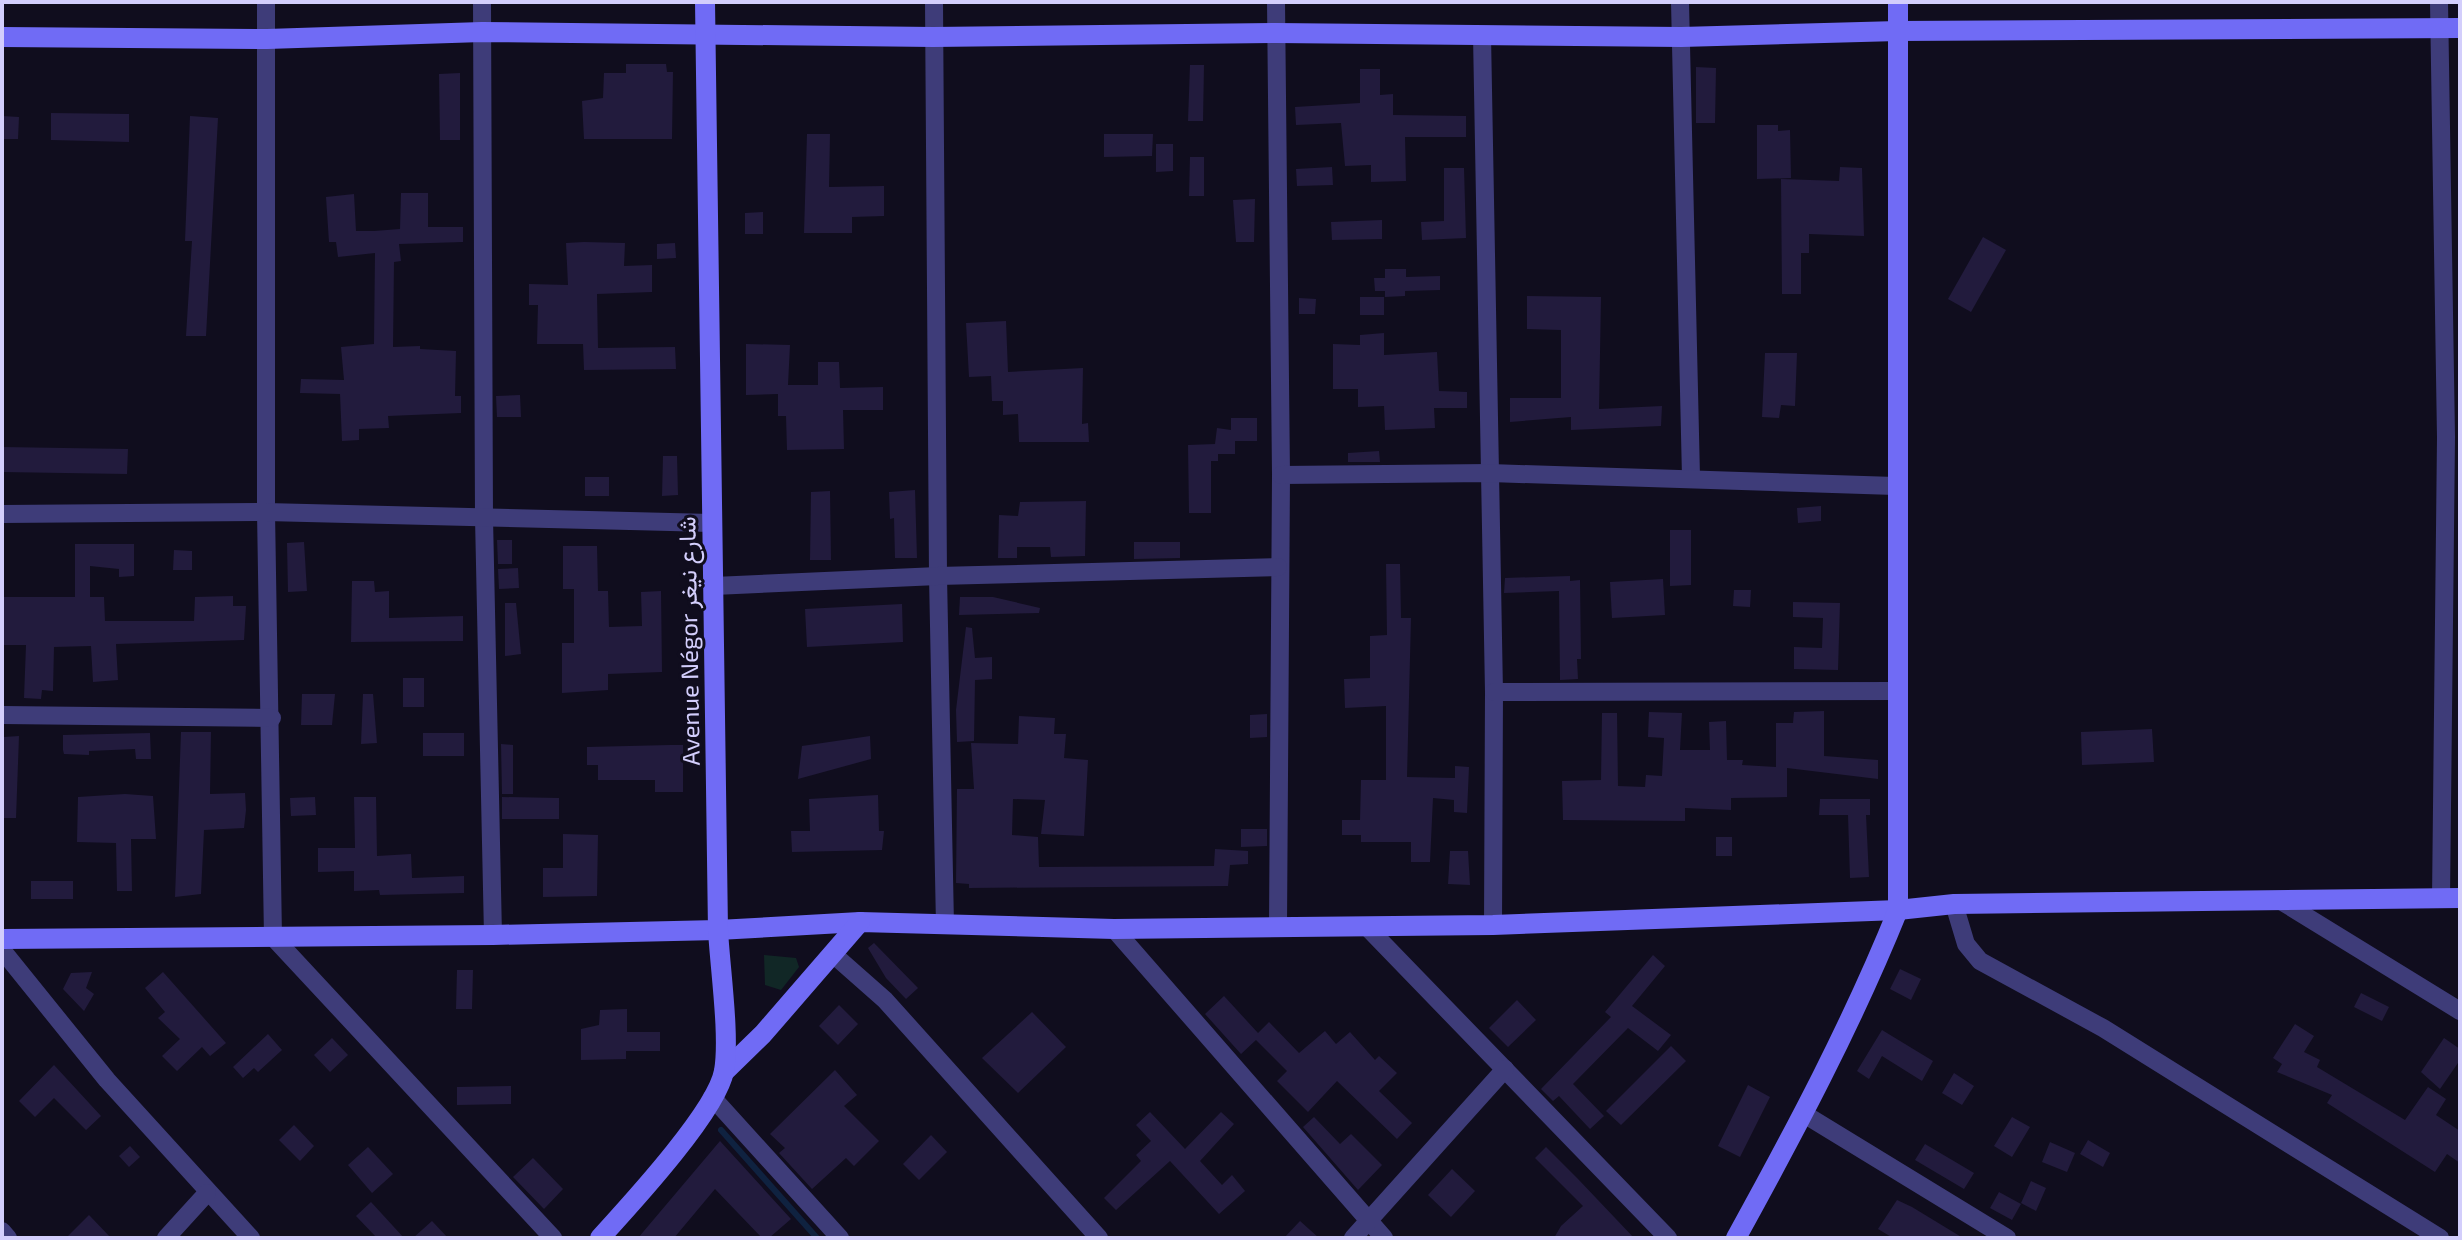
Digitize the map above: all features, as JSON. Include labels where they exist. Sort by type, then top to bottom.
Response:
[{"type":"street","points":[[266,2],[266,512],[272,718],[273,937],[553,1238]]},
{"type":"street","points":[[482,2],[484,518],[493,935]]},
{"type":"street","name":"Avenue Négor شارع نيغر","points":[[600,1238],[680,1145],[712,1097],[724,1072],[718,930],[705,2]]},
{"type":"street","points":[[934,2],[938,576],[945,925]]},
{"type":"street","points":[[1276,2],[1281,475],[1278,926]]},
{"type":"street","points":[[1680,2],[1691,477]]},
{"type":"street","points":[[1736,1238],[1804,1114],[1871,977],[1898,910],[1895,486],[1898,2]]},
{"type":"street","points":[[2,939],[493,935],[718,930],[860,922],[1114,929],[1493,925],[1898,910],[1954,904],[2451,898],[2453,437],[2450,29],[2439,2]]},
{"type":"street","points":[[2,37],[267,39],[482,32],[933,37],[1276,33],[1681,37],[1898,31],[2450,29]]},
{"type":"street","points":[[1482,35],[1494,692],[1493,925]]},
{"type":"street","points":[[1281,475],[1490,473],[1691,477],[1895,486]]},
{"type":"street","points":[[2,514],[266,512],[711,523]]},
{"type":"street","points":[[714,586],[938,576],[1278,567]]},
{"type":"street","points":[[1494,692],[1896,691]]},
{"type":"street","points":[[2,715],[272,718]]},
{"type":"street","points":[[2281,901],[2460,1011]]},
{"type":"street","points":[[1954,904],[1966,944],[1980,961],[2103,1028],[2440,1238]]},
{"type":"street","points":[[724,1072],[834,955],[860,922]]},
{"type":"street","points":[[1366,926],[1668,1238]]},
{"type":"street","points":[[1114,929],[1384,1238]]},
{"type":"street","points":[[2,950],[107,1080],[251,1238]]},
{"type":"street","points":[[834,955],[885,1000],[1099,1238]]},
{"type":"street","points":[[1353,1238],[1505,1069]]},
{"type":"street","points":[[712,1097],[840,1238]]},
{"type":"street","points":[[1804,1114],[2007,1238]]},
{"type":"street","points":[[166,1238],[207,1193]]},
{"type":"street","points":[[2,1231],[8,1238]]},
{"type":"green space","points":[[764,955],[796,958],[799,967],[781,990],[765,985]]},
{"type":"building","points":[[626,64],[666,64],[667,72],[673,72],[672,139],[584,139],[582,101],[603,98],[604,73],[626,73]]},
{"type":"building","points":[[1190,65],[1204,65],[1203,121],[1188,121]]},
{"type":"building","points":[[1696,67],[1716,68],[1715,123],[1696,123]]},
{"type":"building","points":[[1360,69],[1380,69],[1380,95],[1393,94],[1393,115],[1466,116],[1466,137],[1405,137],[1406,181],[1371,182],[1371,165],[1345,166],[1341,123],[1296,125],[1295,107],[1360,103]]},
{"type":"building","points":[[460,73],[460,140],[440,140],[439,74]]},
{"type":"building","points":[[51,113],[129,114],[129,142],[51,140]]},
{"type":"building","points":[[2,116],[19,117],[18,139],[2,139]]},
{"type":"building","points":[[190,116],[218,118],[206,336],[186,336],[192,241],[185,241]]},
{"type":"building","points":[[1757,125],[1778,125],[1778,131],[1790,130],[1791,178],[1757,179]]},
{"type":"building","points":[[807,134],[830,134],[829,187],[884,186],[884,216],[852,217],[852,233],[804,233]]},
{"type":"building","points":[[1104,134],[1153,134],[1152,156],[1104,157]]},
{"type":"building","points":[[1156,144],[1173,144],[1173,171],[1156,172]]},
{"type":"building","points":[[1190,157],[1204,157],[1204,196],[1189,196]]},
{"type":"building","points":[[1332,167],[1333,185],[1297,186],[1296,169]]},
{"type":"building","points":[[1840,167],[1862,168],[1864,236],[1809,234],[1809,253],[1801,253],[1801,294],[1782,294],[1781,179],[1839,181]]},
{"type":"building","points":[[1444,168],[1464,168],[1466,238],[1422,240],[1421,222],[1444,221]]},
{"type":"building","points":[[401,193],[428,193],[428,227],[463,227],[463,242],[399,244],[401,261],[394,262],[393,347],[420,346],[420,349],[456,351],[455,396],[461,396],[461,413],[388,416],[389,428],[359,429],[359,440],[342,441],[340,394],[300,393],[301,379],[344,380],[341,347],[374,344],[375,253],[338,257],[336,242],[329,242],[326,197],[354,194],[356,231],[374,231],[400,229]]},
{"type":"building","points":[[1255,199],[1254,242],[1236,242],[1233,200]]},
{"type":"building","points":[[763,212],[763,234],[745,234],[745,213]]},
{"type":"building","points":[[1382,220],[1382,239],[1332,240],[1331,222]]},
{"type":"building","points":[[1983,237],[2006,250],[1971,312],[1948,299]]},
{"type":"building","points":[[566,243],[625,243],[624,266],[652,265],[652,292],[597,294],[598,348],[675,347],[676,369],[584,370],[583,344],[537,344],[538,305],[529,305],[529,284],[568,285]]},
{"type":"building","points":[[675,243],[676,258],[657,259],[657,244]]},
{"type":"building","points":[[1385,269],[1406,269],[1406,277],[1440,276],[1440,290],[1405,291],[1405,296],[1385,297],[1385,291],[1375,291],[1374,278],[1385,278]]},
{"type":"building","points":[[1527,296],[1601,297],[1599,409],[1662,406],[1661,426],[1571,430],[1571,417],[1510,422],[1510,398],[1561,398],[1561,330],[1527,329]]},
{"type":"building","points":[[1360,297],[1384,297],[1384,315],[1360,315]]},
{"type":"building","points":[[1299,298],[1316,299],[1315,314],[1299,314]]},
{"type":"building","points":[[1006,321],[1008,372],[1083,368],[1082,424],[1088,423],[1089,442],[1019,442],[1018,414],[1003,415],[1003,401],[992,401],[991,376],[969,377],[966,323]]},
{"type":"building","points":[[1384,333],[1384,355],[1437,352],[1439,391],[1467,392],[1467,408],[1434,408],[1435,428],[1385,430],[1384,406],[1358,407],[1358,389],[1333,389],[1333,344],[1360,345],[1360,335]]},
{"type":"building","points":[[746,344],[790,345],[788,385],[818,385],[818,362],[839,362],[840,388],[883,387],[883,410],[843,410],[844,449],[787,450],[786,416],[778,416],[778,394],[746,395]]},
{"type":"building","points":[[1765,353],[1797,353],[1795,406],[1781,405],[1779,418],[1762,417]]},
{"type":"building","points":[[520,395],[521,417],[497,417],[496,396]]},
{"type":"building","points":[[1231,418],[1257,418],[1257,441],[1235,441],[1235,454],[1218,454],[1218,461],[1211,461],[1211,513],[1189,513],[1188,445],[1215,444],[1217,428],[1231,430]]},
{"type":"building","points":[[2,447],[128,449],[127,474],[2,472]]},
{"type":"building","points":[[1379,451],[1380,462],[1348,462],[1348,453]]},
{"type":"building","points":[[663,456],[677,456],[678,495],[662,496]]},
{"type":"building","points":[[585,477],[609,477],[609,496],[585,496]]},
{"type":"building","points":[[915,490],[917,558],[895,558],[894,518],[890,519],[889,492]]},
{"type":"building","points":[[830,491],[831,560],[810,560],[811,492]]},
{"type":"building","points":[[1086,501],[1085,556],[1051,557],[1050,547],[1017,547],[1017,558],[998,558],[999,515],[1018,516],[1020,502]]},
{"type":"building","points":[[1821,506],[1821,521],[1798,523],[1797,508]]},
{"type":"building","points":[[1670,530],[1691,530],[1691,585],[1670,586]]},
{"type":"building","points":[[497,540],[512,540],[512,564],[498,564]]},
{"type":"building","points":[[304,542],[307,591],[288,592],[287,543]]},
{"type":"building","points":[[1134,542],[1180,542],[1180,558],[1134,559]]},
{"type":"building","points":[[75,544],[134,544],[134,576],[119,577],[119,569],[90,566],[90,597],[104,597],[105,621],[194,621],[195,597],[233,596],[233,606],[246,606],[244,640],[116,644],[118,680],[93,682],[91,646],[54,647],[53,691],[42,690],[41,699],[24,698],[26,645],[2,645],[2,597],[75,597]]},
{"type":"building","points":[[563,546],[597,546],[598,591],[608,591],[609,627],[642,626],[641,592],[661,591],[662,672],[608,674],[608,690],[562,693],[562,643],[574,643],[574,589],[563,589]]},
{"type":"building","points":[[174,550],[192,551],[192,570],[173,570]]},
{"type":"building","points":[[1386,564],[1400,564],[1401,618],[1411,618],[1407,777],[1455,778],[1455,766],[1469,767],[1467,813],[1454,812],[1454,800],[1433,798],[1430,862],[1411,862],[1411,842],[1361,842],[1361,835],[1342,835],[1342,820],[1360,820],[1361,780],[1386,780],[1386,706],[1345,708],[1344,679],[1370,678],[1370,636],[1387,635]]},
{"type":"building","points":[[518,568],[519,588],[499,589],[498,569]]},
{"type":"building","points":[[1570,576],[1570,581],[1580,580],[1581,659],[1577,659],[1578,679],[1560,680],[1559,591],[1504,593],[1505,578]]},
{"type":"building","points":[[1663,579],[1665,615],[1612,618],[1610,582]]},
{"type":"building","points":[[352,581],[374,581],[375,592],[389,591],[389,618],[463,616],[463,641],[351,642]]},
{"type":"building","points":[[1734,590],[1751,590],[1750,607],[1733,606]]},
{"type":"building","points":[[960,597],[993,597],[1040,608],[1039,613],[959,615]]},
{"type":"building","points":[[1793,602],[1840,603],[1838,670],[1794,669],[1794,647],[1822,648],[1823,618],[1793,617]]},
{"type":"building","points":[[505,603],[516,603],[521,654],[505,656]]},
{"type":"building","points":[[902,604],[903,642],[807,647],[805,609]]},
{"type":"building","points":[[966,627],[972,628],[975,658],[992,657],[992,679],[975,680],[974,741],[957,742],[956,710]]},
{"type":"building","points":[[403,678],[424,678],[424,707],[403,707]]},
{"type":"building","points":[[302,694],[335,694],[332,725],[301,725]]},
{"type":"building","points":[[363,694],[373,694],[377,743],[361,744]]},
{"type":"building","points":[[1824,711],[1824,756],[1878,760],[1878,779],[1787,768],[1787,797],[1731,798],[1731,810],[1685,808],[1685,821],[1563,820],[1562,781],[1601,780],[1602,713],[1617,713],[1618,786],[1645,787],[1646,775],[1662,776],[1664,738],[1648,737],[1649,712],[1682,713],[1680,750],[1710,750],[1709,722],[1726,721],[1727,760],[1743,760],[1742,765],[1776,767],[1776,723],[1793,723],[1794,712]]},
{"type":"building","points":[[1267,714],[1267,737],[1250,738],[1250,715]]},
{"type":"building","points":[[1019,716],[1055,718],[1054,734],[1066,734],[1064,758],[1088,760],[1084,836],[1041,834],[1045,800],[1013,799],[1012,835],[1038,837],[1039,867],[1214,866],[1215,849],[1248,851],[1248,864],[1230,865],[1228,886],[969,888],[969,884],[956,883],[957,789],[974,789],[971,743],[1018,744]]},
{"type":"building","points":[[2152,729],[2154,762],[2082,765],[2081,732]]},
{"type":"building","points":[[181,732],[211,732],[210,794],[245,793],[246,810],[244,828],[204,830],[201,894],[175,897]]},
{"type":"building","points":[[150,733],[151,759],[136,759],[135,749],[89,751],[89,755],[64,754],[63,750],[63,735]]},
{"type":"building","points":[[423,733],[464,733],[464,756],[423,756]]},
{"type":"building","points":[[19,736],[16,818],[4,818],[4,737]]},
{"type":"building","points":[[870,736],[871,759],[798,779],[802,746]]},
{"type":"building","points":[[501,744],[513,745],[513,794],[502,794]]},
{"type":"building","points":[[683,745],[683,792],[655,792],[655,780],[598,780],[598,765],[587,765],[587,747]]},
{"type":"building","points":[[878,795],[879,831],[884,831],[882,850],[792,852],[791,831],[810,831],[809,799]]},
{"type":"building","points":[[153,796],[156,839],[131,839],[132,891],[117,891],[116,843],[77,842],[78,797]]},
{"type":"building","points":[[315,797],[316,815],[291,816],[290,798]]},
{"type":"building","points":[[354,797],[376,797],[377,856],[411,854],[412,878],[464,876],[464,893],[380,895],[379,890],[354,891],[354,871],[318,872],[318,848],[355,848]]},
{"type":"building","points":[[502,797],[559,798],[559,819],[502,819]]},
{"type":"building","points":[[1820,799],[1870,799],[1870,815],[1866,815],[1869,877],[1850,878],[1848,815],[1819,815]]},
{"type":"building","points":[[1241,829],[1267,829],[1267,846],[1241,847]]},
{"type":"building","points":[[563,834],[598,835],[597,896],[543,897],[543,868],[563,868]]},
{"type":"building","points":[[1716,837],[1732,837],[1732,856],[1716,856]]},
{"type":"building","points":[[1450,851],[1468,851],[1470,885],[1448,884]]},
{"type":"building","points":[[31,881],[73,881],[73,899],[31,899]]},
{"type":"building","points":[[874,943],[918,988],[906,999],[886,978],[868,948]]},
{"type":"building","points":[[1653,955],[1665,966],[1632,1006],[1671,1035],[1658,1051],[1628,1028],[1573,1084],[1604,1116],[1590,1129],[1559,1096],[1553,1101],[1541,1089],[1611,1017],[1605,1012]]},
{"type":"building","points":[[1900,969],[1921,979],[1911,1000],[1890,989]]},
{"type":"building","points":[[457,970],[473,970],[472,1009],[456,1009]]},
{"type":"building","points":[[92,972],[86,988],[94,994],[84,1011],[63,989],[71,973]]},
{"type":"building","points":[[163,972],[226,1043],[210,1056],[202,1047],[177,1071],[162,1056],[180,1039],[158,1018],[165,1012],[145,988]]},
{"type":"building","points":[[2361,993],[2389,1007],[2382,1021],[2354,1007]]},
{"type":"building","points":[[1224,996],[1258,1033],[1269,1022],[1299,1053],[1325,1031],[1336,1044],[1350,1032],[1375,1060],[1379,1056],[1397,1073],[1379,1091],[1412,1123],[1397,1139],[1337,1081],[1308,1112],[1277,1081],[1287,1071],[1256,1040],[1241,1054],[1205,1014]]},
{"type":"building","points":[[1517,1000],[1536,1020],[1508,1047],[1489,1028]]},
{"type":"building","points":[[839,1005],[858,1024],[838,1045],[819,1026]]},
{"type":"building","points":[[627,1009],[627,1032],[660,1032],[660,1051],[626,1051],[626,1059],[581,1060],[581,1029],[599,1025],[600,1010]]},
{"type":"building","points":[[1032,1012],[1066,1047],[1018,1093],[982,1058]]},
{"type":"building","points":[[2295,1024],[2314,1036],[2304,1052],[2320,1060],[2317,1067],[2405,1120],[2428,1087],[2446,1099],[2436,1115],[2460,1131],[2460,1163],[2447,1154],[2435,1172],[2327,1103],[2332,1095],[2277,1072],[2282,1064],[2273,1058]]},
{"type":"building","points":[[1882,1030],[1933,1061],[1922,1081],[1882,1056],[1869,1079],[1857,1071]]},
{"type":"building","points":[[268,1034],[282,1050],[258,1072],[254,1068],[243,1078],[233,1067]]},
{"type":"building","points":[[332,1038],[348,1055],[330,1072],[314,1055]]},
{"type":"building","points":[[2444,1038],[2460,1049],[2460,1060],[2440,1089],[2421,1072]]},
{"type":"building","points":[[1671,1046],[1686,1061],[1621,1125],[1606,1111]]},
{"type":"building","points":[[54,1065],[101,1116],[86,1130],[54,1098],[35,1117],[19,1101]]},
{"type":"building","points":[[835,1070],[857,1095],[844,1106],[879,1141],[854,1166],[846,1158],[812,1189],[779,1153],[785,1148],[770,1134]]},
{"type":"building","points":[[1954,1073],[1974,1086],[1962,1105],[1942,1093]]},
{"type":"building","points":[[1748,1085],[1770,1097],[1740,1157],[1718,1146]]},
{"type":"building","points":[[511,1086],[511,1104],[457,1105],[457,1087]]},
{"type":"building","points":[[1150,1112],[1185,1149],[1221,1112],[1234,1124],[1200,1161],[1222,1185],[1232,1175],[1245,1191],[1219,1214],[1170,1161],[1116,1210],[1104,1198],[1141,1161],[1136,1155],[1151,1141],[1136,1125]]},
{"type":"building","points":[[1314,1117],[1340,1144],[1351,1134],[1382,1165],[1358,1190],[1303,1127]]},
{"type":"building","points":[[2012,1117],[2030,1127],[2012,1157],[1994,1146]]},
{"type":"building","points":[[294,1125],[314,1146],[300,1161],[279,1140]]},
{"type":"building","points":[[931,1135],[947,1152],[919,1180],[903,1164]]},
{"type":"building","points":[[2088,1140],[2110,1153],[2103,1167],[2080,1154]]},
{"type":"building","points":[[720,1141],[791,1219],[769,1238],[762,1238],[715,1189],[674,1238],[638,1238]]},
{"type":"building","points":[[2050,1142],[2075,1153],[2067,1172],[2042,1162]]},
{"type":"building","points":[[1925,1144],[1974,1173],[1964,1189],[1915,1160]]},
{"type":"building","points":[[130,1146],[140,1157],[129,1167],[119,1156]]},
{"type":"building","points":[[368,1147],[393,1174],[372,1193],[348,1165]]},
{"type":"building","points":[[1546,1147],[1634,1238],[1554,1238],[1561,1226],[1583,1206],[1535,1158]]},
{"type":"building","points":[[533,1158],[563,1189],[544,1209],[513,1177]]},
{"type":"building","points":[[1452,1169],[1475,1191],[1451,1217],[1428,1195]]},
{"type":"building","points":[[2031,1181],[2046,1188],[2036,1211],[2021,1203]]},
{"type":"building","points":[[1999,1192],[2021,1204],[2012,1220],[1990,1208]]},
{"type":"building","points":[[1897,1200],[1963,1238],[1893,1238],[1878,1229]]},
{"type":"building","points":[[371,1202],[404,1238],[377,1238],[356,1216]]},
{"type":"building","points":[[89,1215],[111,1238],[66,1238]]},
{"type":"building","points":[[432,1221],[448,1238],[413,1238]]},
{"type":"building","points":[[1300,1221],[1319,1238],[1284,1238]]},
{"type":"waterway","points":[[721,1130],[817,1238]]}]
